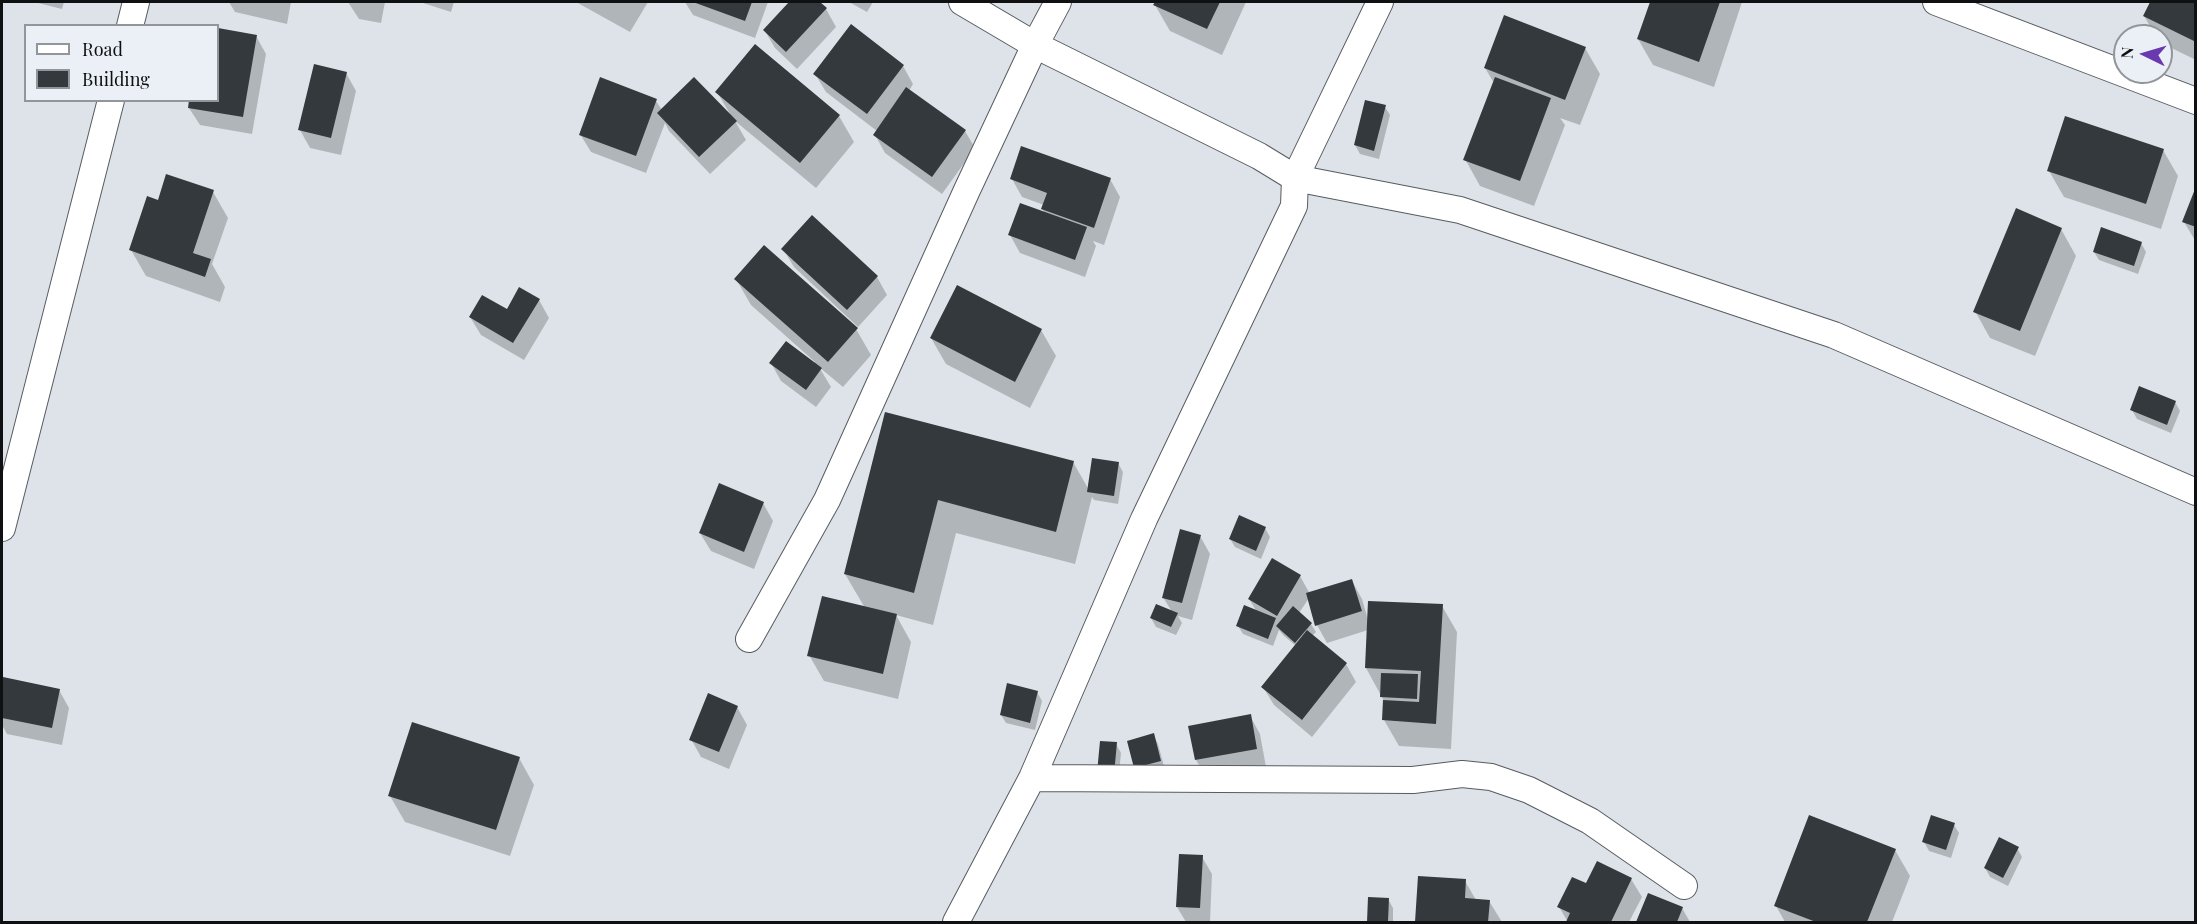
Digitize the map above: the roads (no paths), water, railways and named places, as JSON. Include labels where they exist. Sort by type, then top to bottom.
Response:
[{"type":"street","points":[[130,24],[136,2]]},
{"type":"street","points":[[962,2],[1035,45],[1259,156],[1295,178],[1460,210],[1834,335],[2196,492]]},
{"type":"street","points":[[749,639],[827,500],[1035,45],[1058,2]]},
{"type":"street","points":[[956,922],[1032,778],[1144,519],[1294,206],[1295,178],[1380,2]]},
{"type":"street","points":[[1936,2],[2196,101]]},
{"type":"street","points":[[2,528],[110,102]]},
{"type":"street","points":[[1032,778],[1413,780],[1462,774],[1491,777],[1529,790],[1590,820],[1684,886]]}]
